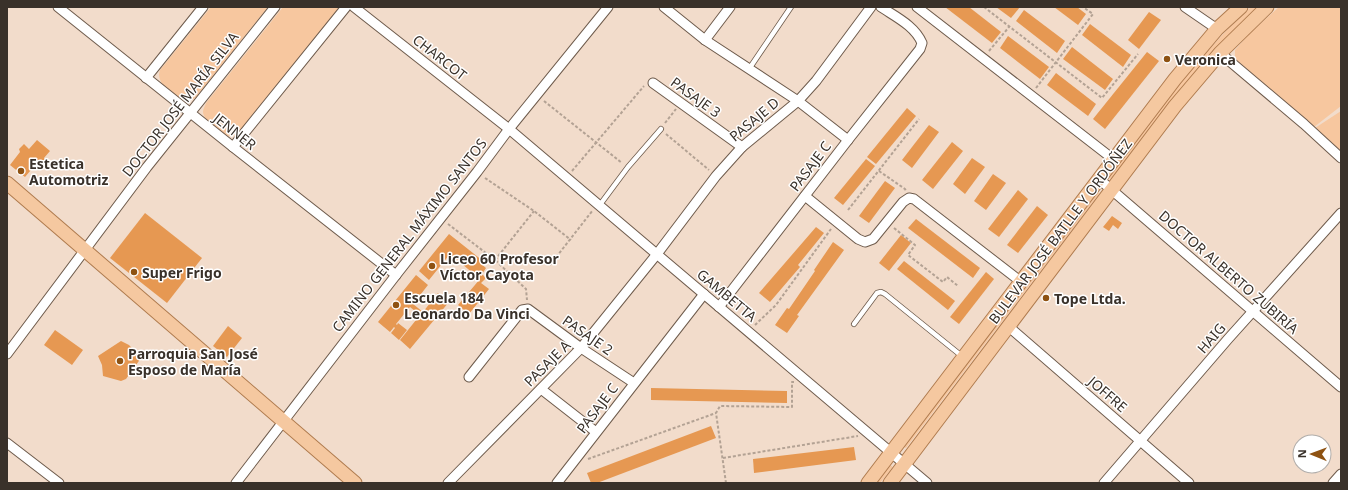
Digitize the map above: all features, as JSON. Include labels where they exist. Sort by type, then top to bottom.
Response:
[{"type":"main road","name":"BULEVAR JOSÉ BATLLE Y ORDÓÑEZ","points":[[868,483],[1175,78],[1217,29],[1241,7]]},
{"type":"main road","name":"BULEVAR JOSÉ BATLLE Y ORDÓÑEZ","points":[[890,483],[1174,106],[1220,54],[1267,7]]},
{"type":"main road","points":[[7,183],[355,483]]},
{"type":"street","name":"JENNER","points":[[58,7],[396,275]]},
{"type":"street","points":[[146,78],[203,7]]},
{"type":"street","name":"DOCTOR JOSÉ MARÍA SILVA","points":[[7,354],[148,167],[275,7]]},
{"type":"street","points":[[233,147],[346,7]]},
{"type":"street","name":"CHARCOT","points":[[354,7],[509,129]]},
{"type":"street","name":"CAMINO GENERAL MÁXIMO SANTOS","points":[[236,483],[282,421],[509,129],[608,7]]},
{"type":"street","points":[[664,7],[705,40],[798,101],[848,140]]},
{"type":"street","points":[[705,40],[730,7]]},
{"type":"street","name":"PASAJE D","points":[[657,254],[716,176],[742,147],[798,101],[816,81],[871,7]]},
{"type":"street","name":"PASAJE C","points":[[719,307],[920,49],[922,43],[914,30],[881,7]]},
{"type":"street","points":[[917,7],[1113,159]]},
{"type":"street","points":[[1185,7],[1217,29]]},
{"type":"street","points":[[1220,54],[1298,119],[1341,158]]},
{"type":"street","name":"PASAJE 3","points":[[653,83],[742,147]]},
{"type":"street","name":"GAMBETTA","points":[[509,129],[927,483]]},
{"type":"street","name":"DOCTOR ALBERTO ZUBIRÍA","points":[[1099,179],[1341,387]]},
{"type":"street","points":[[805,196],[858,239],[865,242],[873,239],[903,202],[909,198],[914,199],[1020,281]]},
{"type":"street","name":"HAIG","points":[[1104,483],[1228,339],[1341,213]]},
{"type":"street","name":"PASAJE A","points":[[448,483],[581,348],[657,254]]},
{"type":"street","name":"PASAJE C","points":[[557,483],[704,294]]},
{"type":"street","points":[[469,377],[522,310],[528,309]]},
{"type":"street","name":"PASAJE 2","points":[[528,309],[581,348],[634,383]]},
{"type":"street","name":"JOFFRE","points":[[1008,326],[1189,483]]},
{"type":"street","points":[[541,388],[596,432]]},
{"type":"street","points":[[7,443],[59,483]]},
{"type":"street","points":[[1333,483],[1341,474]]},
{"type":"lane","points":[[749,69],[791,7]]},
{"type":"lane","points":[[598,205],[661,129]]},
{"type":"lane","points":[[854,324],[877,293],[881,292],[963,356]]},
{"type":"path","points":[[984,7],[1102,98],[1138,54]]},
{"type":"path","points":[[1030,95],[1093,14],[1083,7]]},
{"type":"path","points":[[983,58],[1009,27]]},
{"type":"path","points":[[566,178],[646,83],[653,83]]},
{"type":"path","points":[[537,95],[628,167]]},
{"type":"path","points":[[681,103],[661,129],[716,176]]},
{"type":"path","points":[[848,210],[919,119]]},
{"type":"path","points":[[879,170],[905,189],[909,198]]},
{"type":"path","points":[[477,172],[534,212],[570,240]]},
{"type":"path","points":[[550,265],[598,205]]},
{"type":"path","points":[[495,260],[534,212]]},
{"type":"path","points":[[441,218],[495,260],[526,289],[528,309]]},
{"type":"path","points":[[748,332],[776,305],[836,221]]},
{"type":"path","points":[[887,222],[915,245],[908,255],[943,282],[947,277],[958,286]]},
{"type":"path","points":[[726,483],[716,413],[720,406],[792,406],[792,382],[804,379]]},
{"type":"path","points":[[571,465],[716,413]]},
{"type":"path","points":[[722,458],[858,436]]},
{"type":"shaded area","points":[[211,7],[268,7],[196,97],[192,100],[183,100],[170,92],[162,84],[159,75],[160,70]]},
{"type":"shaded area","points":[[283,7],[339,7],[336,13],[237,136],[228,136],[206,119],[203,112],[206,103]]},
{"type":"shaded area","points":[[1251,7],[1258,7],[1199,68],[1163,111],[1112,179],[1108,178],[1178,84],[1226,31]]},
{"type":"shaded area","points":[[1279,7],[1341,7],[1341,106],[1314,127],[1235,59],[1235,50],[1249,34]]},
{"type":"shaded area","points":[[1341,111],[1341,151],[1315,128]]},
{"type":"shaded area","points":[[1098,191],[1099,194],[906,448],[904,447],[1096,192]]},
{"type":"shaded area","points":[[889,465],[892,466],[892,468],[880,483],[875,483]]},
{"type":"building","points":[[945,7],[969,7],[1001,32],[992,43]]},
{"type":"building","points":[[996,7],[1020,7],[1011,18]]},
{"type":"building","points":[[1054,7],[1077,7],[1086,14],[1078,25]]},
{"type":"building","points":[[1024,10],[1065,41],[1057,53],[1016,21]]},
{"type":"building","points":[[1149,12],[1161,20],[1139,49],[1128,40]]},
{"type":"building","points":[[1090,24],[1131,55],[1123,67],[1082,35]]},
{"type":"building","points":[[1008,36],[1049,67],[1040,79],[1000,48]]},
{"type":"building","points":[[1072,47],[1113,79],[1105,90],[1063,59]]},
{"type":"building","points":[[1147,52],[1159,61],[1105,129],[1093,119]]},
{"type":"building","points":[[1056,73],[1096,104],[1088,116],[1047,85]]},
{"type":"building","points":[[907,108],[916,116],[876,164],[867,157]]},
{"type":"building","points":[[929,125],[939,132],[912,168],[902,160]]},
{"type":"building","points":[[37,140],[50,151],[39,167],[36,164],[25,177],[10,165],[20,152],[19,149],[24,144],[29,149]]},
{"type":"building","points":[[952,142],[963,151],[933,189],[922,180]]},
{"type":"building","points":[[972,158],[985,167],[965,194],[953,184]]},
{"type":"building","points":[[866,159],[875,166],[843,205],[834,198]]},
{"type":"building","points":[[993,174],[1006,183],[986,210],[974,201]]},
{"type":"building","points":[[885,181],[895,188],[869,223],[859,216]]},
{"type":"building","points":[[1018,190],[1028,199],[999,237],[988,229]]},
{"type":"building","points":[[1037,206],[1048,215],[1018,253],[1007,245]]},
{"type":"building","points":[[145,213],[202,258],[167,303],[110,258]]},
{"type":"building","points":[[1112,216],[1122,223],[1118,229],[1113,225],[1109,231],[1103,227]]},
{"type":"building","points":[[916,219],[980,268],[973,278],[908,228]]},
{"type":"building","points":[[816,227],[824,233],[798,265],[800,267],[770,302],[759,293]]},
{"type":"building","points":[[449,234],[483,261],[480,263],[486,268],[482,274],[486,278],[481,283],[489,289],[469,314],[458,305],[480,279],[450,254],[429,280],[419,271]]},
{"type":"building","points":[[901,235],[911,243],[889,271],[879,263]]},
{"type":"building","points":[[833,242],[844,250],[797,315],[799,316],[787,333],[775,325],[787,308],[789,309]]},
{"type":"building","points":[[904,261],[955,301],[948,310],[897,269]]},
{"type":"building","points":[[986,272],[994,279],[959,324],[950,317]]},
{"type":"building","points":[[416,275],[428,285],[413,304],[423,312],[438,293],[449,302],[410,349],[400,340],[420,315],[410,307],[396,324],[397,325],[398,323],[407,330],[399,340],[391,333],[395,328],[394,327],[390,332],[378,322]]},
{"type":"building","points":[[228,326],[242,338],[227,357],[213,346]]},
{"type":"building","points":[[55,330],[83,350],[72,365],[44,345]]},
{"type":"building","name":"Parroquia San José Esposo de María","points":[[121,341],[129,345],[141,358],[126,379],[121,381],[103,376],[102,365],[98,356]]},
{"type":"building","points":[[651,388],[787,391],[787,403],[651,400]]},
{"type":"building","points":[[711,426],[716,438],[597,483],[591,483],[587,473]]},
{"type":"building","points":[[854,447],[856,460],[754,473],[753,459]]},
{"type":"place","name":"Veronica","points":[[1167,59]]},
{"type":"place","name":"Estetica Automotriz","points":[[21,171]]},
{"type":"place","name":"Liceo 60 Profesor Víctor Cayota","points":[[432,266]]},
{"type":"place","name":"Super Frigo","points":[[134,272]]},
{"type":"place","name":"Tope Ltda.","points":[[1046,298]]},
{"type":"place","name":"Escuela 184 Leonardo Da Vinci","points":[[396,305]]},
{"type":"place","name":"Parroquia San José Esposo de María","points":[[120,361]]}]
